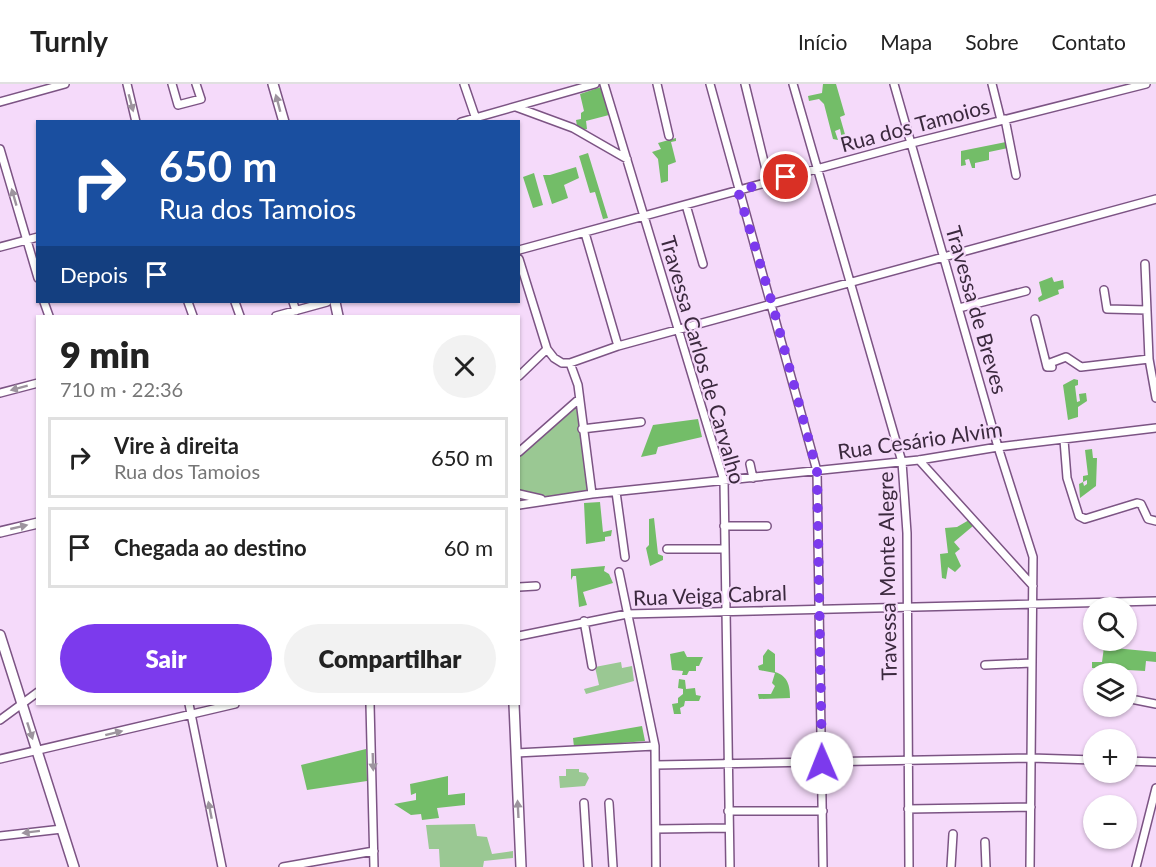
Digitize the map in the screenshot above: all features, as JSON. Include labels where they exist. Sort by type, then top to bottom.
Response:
[{"type":"main road","points":[[273,84],[283,120]]},
{"type":"main road","points":[[0,532],[36,523]]},
{"type":"main road","points":[[0,635],[74,867]]},
{"type":"main road","points":[[514,705],[521,867]]},
{"type":"street","points":[[0,102],[65,84]]},
{"type":"street","points":[[126,84],[135,120]]},
{"type":"street","points":[[172,84],[178,105],[201,99],[196,84]]},
{"type":"street","points":[[464,84],[476,119],[595,84]]},
{"type":"street","name":"Travessa Carlos de Carvalho","points":[[604,84],[724,481],[730,867]]},
{"type":"street","points":[[657,84],[669,136]]},
{"type":"street","points":[[710,84],[817,471],[823,867]]},
{"type":"street","points":[[745,84],[770,182]]},
{"type":"street","name":"Travessa Monte Alegre","points":[[793,84],[902,462],[907,607],[909,867]]},
{"type":"street","name":"Travessa de Breves","points":[[894,84],[998,447],[1033,556],[1030,867]]},
{"type":"street","points":[[992,84],[1016,175]]},
{"type":"street","name":"Rua dos Tamoios","points":[[520,250],[645,218],[912,143],[1146,84]]},
{"type":"street","points":[[516,107],[573,128],[627,159]]},
{"type":"street","points":[[0,149],[36,272]]},
{"type":"street","points":[[566,363],[772,303],[1156,199]]},
{"type":"street","points":[[686,206],[703,264]]},
{"type":"street","points":[[585,233],[618,346]]},
{"type":"street","points":[[0,247],[36,238]]},
{"type":"street","points":[[520,262],[547,349],[566,363],[578,385],[592,494]]},
{"type":"street","points":[[1145,264],[1149,359],[1156,398]]},
{"type":"street","points":[[1104,290],[1108,310],[1147,310]]},
{"type":"street","points":[[959,308],[1026,291]]},
{"type":"street","points":[[293,303],[296,311]]},
{"type":"street","points":[[280,315],[324,303]]},
{"type":"street","points":[[1035,319],[1047,367],[1052,367],[1050,363],[1066,357],[1081,366],[1149,359]]},
{"type":"street","points":[[520,375],[547,349]]},
{"type":"street","points":[[0,393],[36,384]]},
{"type":"street","points":[[520,451],[579,399]]},
{"type":"street","points":[[582,429],[641,422]]},
{"type":"street","name":"Rua Cesário Alvim","points":[[520,505],[592,494],[919,460],[998,447],[1156,429]]},
{"type":"street","points":[[1064,440],[1067,478],[1079,516],[1085,519],[1137,502],[1141,504],[1148,519],[1156,521]]},
{"type":"street","points":[[919,460],[1033,586]]},
{"type":"street","points":[[750,464],[753,478]]},
{"type":"street","points":[[616,492],[625,557]]},
{"type":"street","name":"Rua Cesário Alvim","points":[[520,494],[546,501]]},
{"type":"street","points":[[724,526],[767,526]]},
{"type":"street","points":[[667,549],[724,549]]},
{"type":"street","points":[[619,572],[655,746],[656,867]]},
{"type":"street","points":[[520,587],[536,586]]},
{"type":"street","name":"Rua Veiga Cabral","points":[[520,636],[627,614],[1156,601]]},
{"type":"street","points":[[584,621],[592,666]]},
{"type":"street","points":[[985,665],[1031,663]]},
{"type":"street","points":[[0,720],[36,693]]},
{"type":"street","points":[[1137,700],[1156,704]]},
{"type":"street","points":[[189,705],[222,867]]},
{"type":"street","points":[[0,759],[232,705]]},
{"type":"street","points":[[370,705],[374,867]]},
{"type":"street","points":[[516,753],[655,746]]},
{"type":"street","points":[[656,765],[1083,760]]},
{"type":"street","points":[[1137,761],[1156,762]]},
{"type":"street","points":[[1136,867],[1156,788]]},
{"type":"street","points":[[609,802],[613,867]]},
{"type":"street","points":[[584,803],[588,867]]},
{"type":"street","points":[[908,809],[1031,807]]},
{"type":"street","points":[[728,811],[823,811]]},
{"type":"street","points":[[656,829],[728,828]]},
{"type":"street","points":[[0,836],[62,829]]},
{"type":"street","points":[[951,867],[953,834]]},
{"type":"street","points":[[985,842],[986,867]]},
{"type":"street","points":[[283,867],[374,851]]},
{"type":"green space","points":[[823,84],[836,84],[845,115],[840,117],[846,138],[842,139],[840,129],[835,131],[838,140],[833,139],[824,104],[819,99],[809,101],[808,96],[822,93]]},
{"type":"green space","points":[[601,87],[609,115],[586,121],[587,129],[583,130],[577,126],[576,120],[581,119],[581,113],[584,111],[580,94]]},
{"type":"green space","points":[[676,138],[676,141],[671,142],[676,162],[668,165],[668,181],[661,183],[658,159],[652,152],[661,149],[658,143]]},
{"type":"green space","points":[[1006,142],[1008,148],[989,152],[989,160],[975,163],[975,168],[972,168],[969,159],[965,160],[966,165],[961,166],[961,151]]},
{"type":"green space","points":[[588,153],[608,218],[603,219],[595,192],[590,193],[579,156]]},
{"type":"green space","points":[[576,167],[579,178],[564,185],[568,198],[552,204],[543,175]]},
{"type":"green space","points":[[534,173],[543,205],[533,208],[523,177]]},
{"type":"green space","points":[[1052,277],[1054,282],[1063,280],[1064,288],[1058,290],[1059,294],[1039,302],[1038,298],[1042,295],[1039,282]]},
{"type":"green space","points":[[1074,379],[1078,380],[1078,385],[1075,386],[1077,402],[1080,401],[1079,394],[1086,393],[1087,401],[1078,407],[1078,417],[1068,420],[1063,385]]},
{"type":"green space","points":[[579,399],[592,494],[520,505],[520,451]]},
{"type":"green space","points":[[698,419],[702,437],[658,447],[656,454],[641,457],[653,425]]},
{"type":"green space","points":[[1092,449],[1093,458],[1097,458],[1096,486],[1080,498],[1079,484],[1083,482],[1083,476],[1088,475],[1085,450]]},
{"type":"green space","points":[[600,502],[603,532],[612,530],[611,536],[605,537],[605,541],[586,544],[584,503]]},
{"type":"green space","points":[[654,518],[658,554],[663,556],[663,560],[650,566],[646,548],[649,545],[649,519]]},
{"type":"green space","points":[[969,520],[973,526],[954,542],[960,549],[955,553],[961,566],[955,572],[948,567],[946,579],[942,578],[940,554],[948,553],[945,528],[957,527]]},
{"type":"green space","points":[[605,566],[604,571],[609,574],[613,583],[583,592],[587,605],[579,607],[576,576],[573,576],[571,580],[571,569]]},
{"type":"green space","points":[[768,649],[775,654],[775,672],[783,676],[787,682],[790,698],[759,699],[758,694],[771,694],[775,686],[772,683],[775,673],[759,670],[758,666],[763,664],[763,656]]},
{"type":"green space","points":[[684,651],[687,657],[703,657],[699,666],[696,666],[696,671],[689,671],[687,675],[682,675],[683,671],[672,670],[670,654]]},
{"type":"green space","points":[[1103,651],[1156,652],[1156,662],[1146,661],[1145,671],[1137,671],[1137,663],[1092,663],[1102,662]]},
{"type":"green space","points":[[621,662],[622,668],[632,666],[634,681],[586,694],[584,689],[599,685],[595,667]]},
{"type":"green space","points":[[679,679],[685,680],[686,689],[695,688],[696,695],[701,696],[699,701],[685,701],[684,706],[680,708],[681,714],[674,714],[672,704],[678,703],[678,698],[683,694],[683,689],[678,688]]},
{"type":"green space","points":[[642,726],[645,741],[574,747],[573,738]]},
{"type":"green space","points":[[366,749],[367,781],[307,790],[301,765]]},
{"type":"green space","points":[[566,769],[579,769],[579,772],[586,773],[589,778],[585,786],[560,788],[559,776],[566,776]]},
{"type":"green space","points":[[448,776],[448,795],[465,793],[465,805],[437,808],[439,818],[422,820],[421,814],[411,815],[394,804],[416,800],[416,793],[411,795],[410,784]]},
{"type":"green space","points":[[475,824],[477,836],[487,837],[492,854],[513,851],[513,858],[484,861],[483,867],[440,867],[439,849],[429,849],[426,825]]},
{"type":"route","points":[[786,177],[738,191],[772,303],[817,471],[820,538],[822,763]]}]
